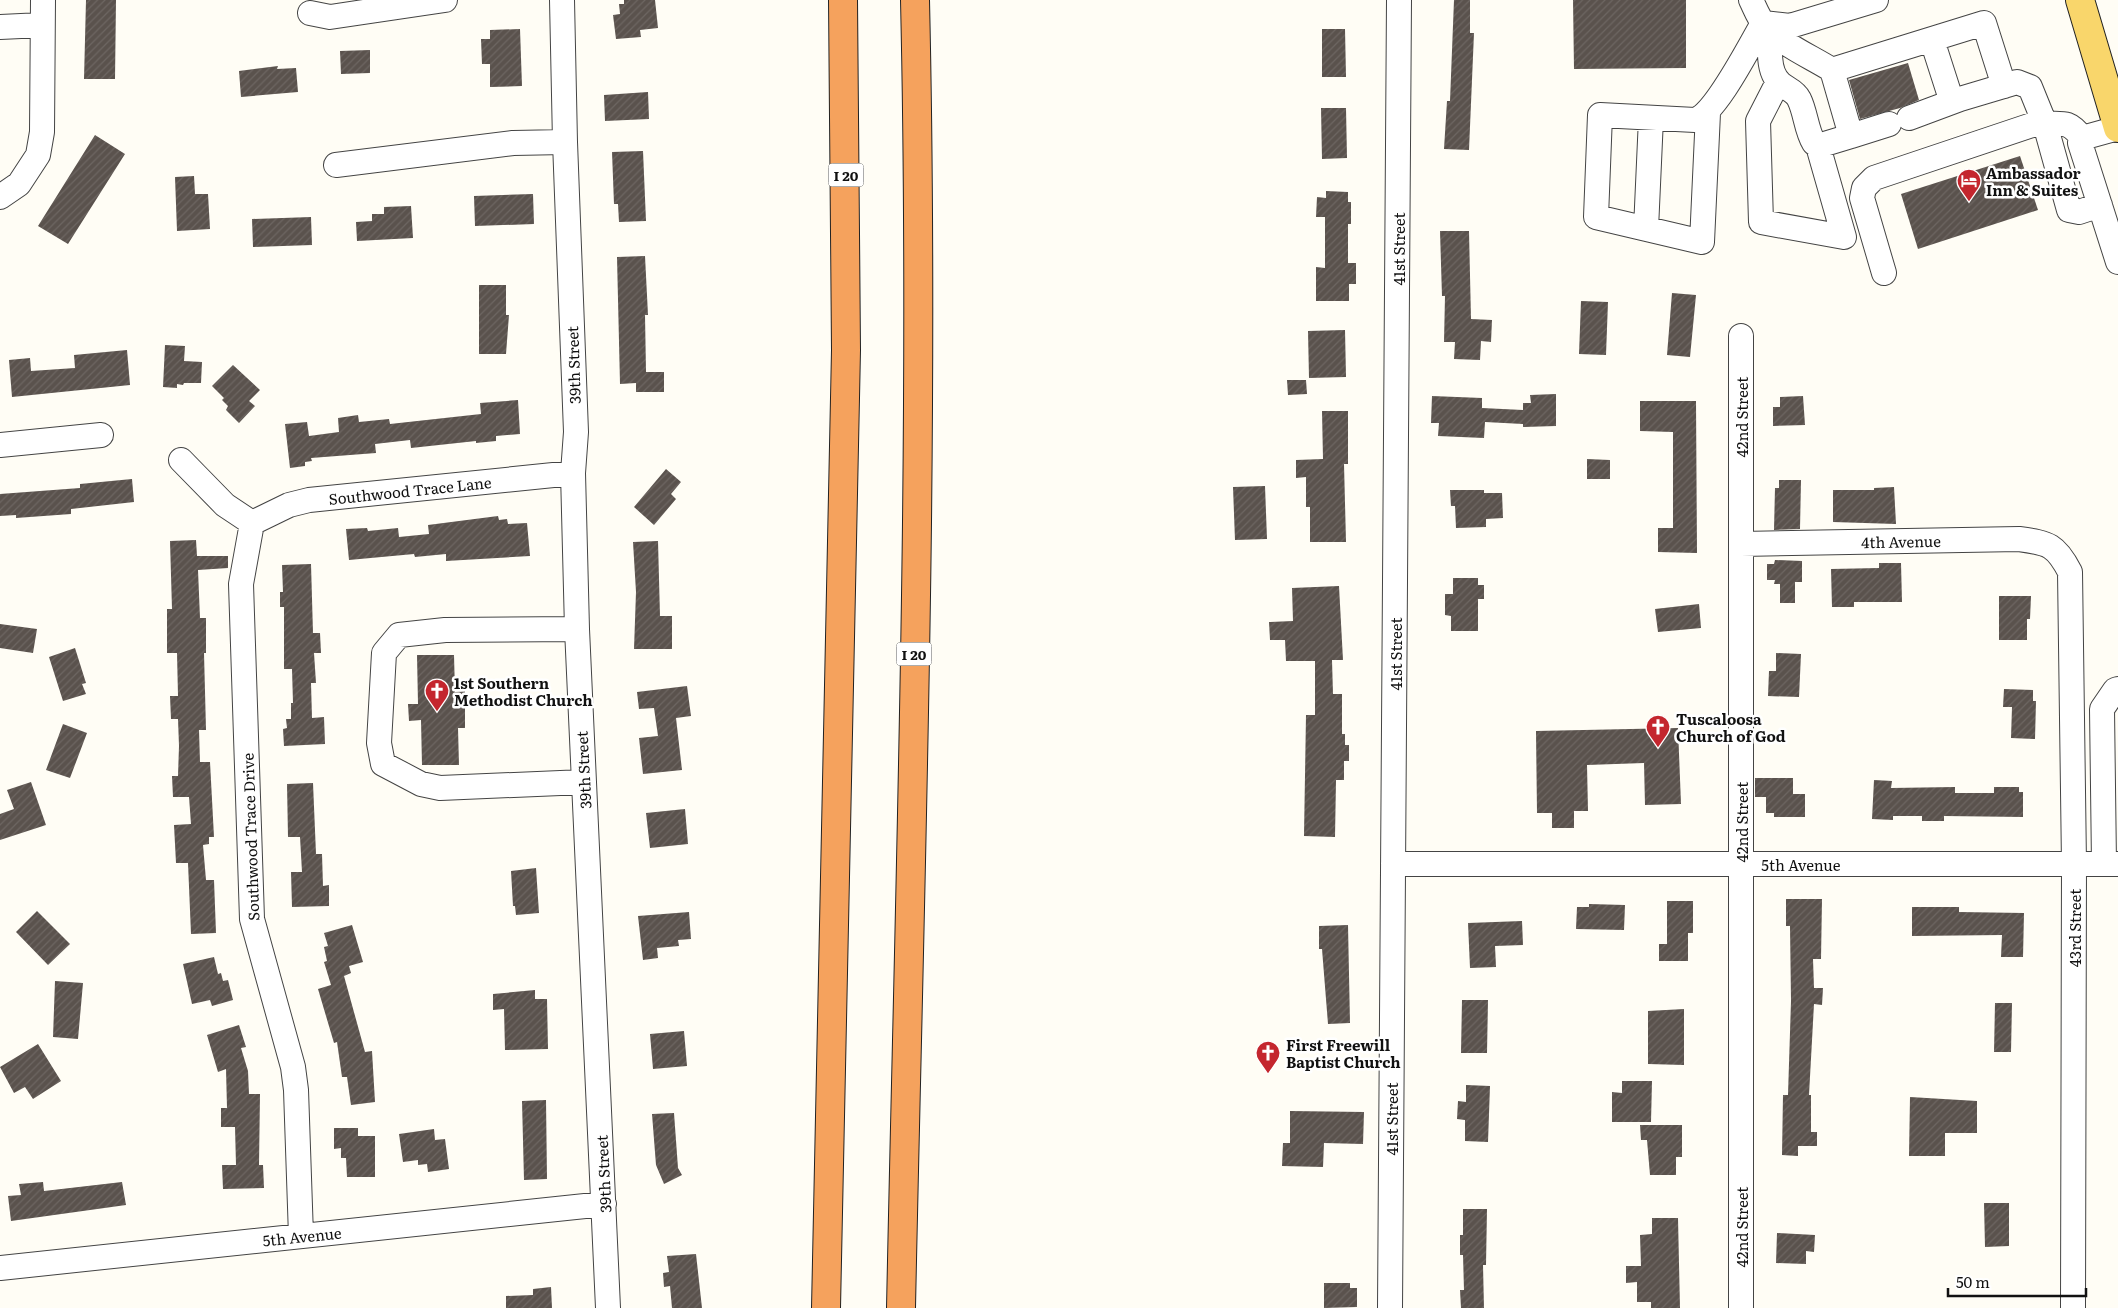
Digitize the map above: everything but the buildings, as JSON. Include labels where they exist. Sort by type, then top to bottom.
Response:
[{"type":"highway","name":"I 20","points":[[826,1308],[846,350],[843,0]]},
{"type":"highway","name":"I 20","points":[[902,1308],[919,368],[919,168],[916,0]]},
{"type":"main road","points":[[2080,0],[2118,128]]},
{"type":"street","points":[[0,197],[19,184],[38,155],[42,132],[43,0]]},
{"type":"street","points":[[310,13],[330,17],[445,0]]},
{"type":"street","name":"39th Street","points":[[562,0],[565,142],[576,432],[573,473],[577,629],[608,1308]]},
{"type":"street","name":"41st Street","points":[[1390,1308],[1399,0]]},
{"type":"street","points":[[1751,0],[1768,27],[1789,46],[1832,70],[1851,136]]},
{"type":"street","points":[[1768,27],[1790,26],[1876,0]]},
{"type":"street","points":[[1832,70],[1984,23],[2004,86]]},
{"type":"street","points":[[0,26],[42,25]]},
{"type":"street","points":[[1768,27],[1771,61],[1778,82],[1797,95],[1811,140],[1818,146],[1844,237],[1761,222],[1758,121],[1778,82]]},
{"type":"street","points":[[1708,113],[1702,242],[1596,218],[1600,115],[1695,120],[1708,113],[1768,27]]},
{"type":"street","points":[[1932,40],[1950,96],[1960,99]]},
{"type":"street","points":[[1818,146],[2017,82],[2030,87],[2045,124],[2066,207],[2075,212],[2100,205]]},
{"type":"street","points":[[1646,229],[1652,118]]},
{"type":"street","points":[[1884,273],[1862,198],[1868,182],[1874,178],[2022,128],[2061,123],[2072,126],[2082,138]]},
{"type":"street","points":[[2082,138],[2118,128]]},
{"type":"street","points":[[2082,138],[2080,143],[2118,262]]},
{"type":"street","points":[[336,165],[513,143],[565,142]]},
{"type":"street","name":"42nd Street","points":[[1741,336],[1741,1308]]},
{"type":"street","points":[[0,445],[101,435]]},
{"type":"street","points":[[181,460],[226,505],[252,523]]},
{"type":"street","name":"Southwood Trace Lane","points":[[252,523],[289,505],[309,500],[573,473]]},
{"type":"street","name":"Southwood Trace Drive","points":[[252,523],[241,584],[252,919],[293,1067],[296,1090],[301,1236]]},
{"type":"street","name":"4th Avenue","points":[[1741,544],[2019,539],[2040,542],[2059,552]]},
{"type":"street","name":"43rd Street","points":[[2059,552],[2070,572],[2074,864],[2073,1308]]},
{"type":"street","points":[[577,629],[445,630],[399,635],[384,653],[379,743],[383,764],[405,777],[431,786],[462,789],[584,782]]},
{"type":"street","points":[[2111,864],[2102,709],[2115,690],[2118,689]]},
{"type":"street","name":"5th Avenue","points":[[1393,864],[2111,864]]},
{"type":"street","name":"5th Avenue","points":[[0,1268],[604,1204]]},
{"type":"place","name":"Ambassador Inn & Suites","points":[[1969,202]]},
{"type":"place","name":"1st Southern Methodist Church","points":[[437,712]]},
{"type":"place","name":"Tuscaloosa Church of God","points":[[1658,748]]},
{"type":"place","name":"First Freewill Baptist Church","points":[[1268,1074]]}]
